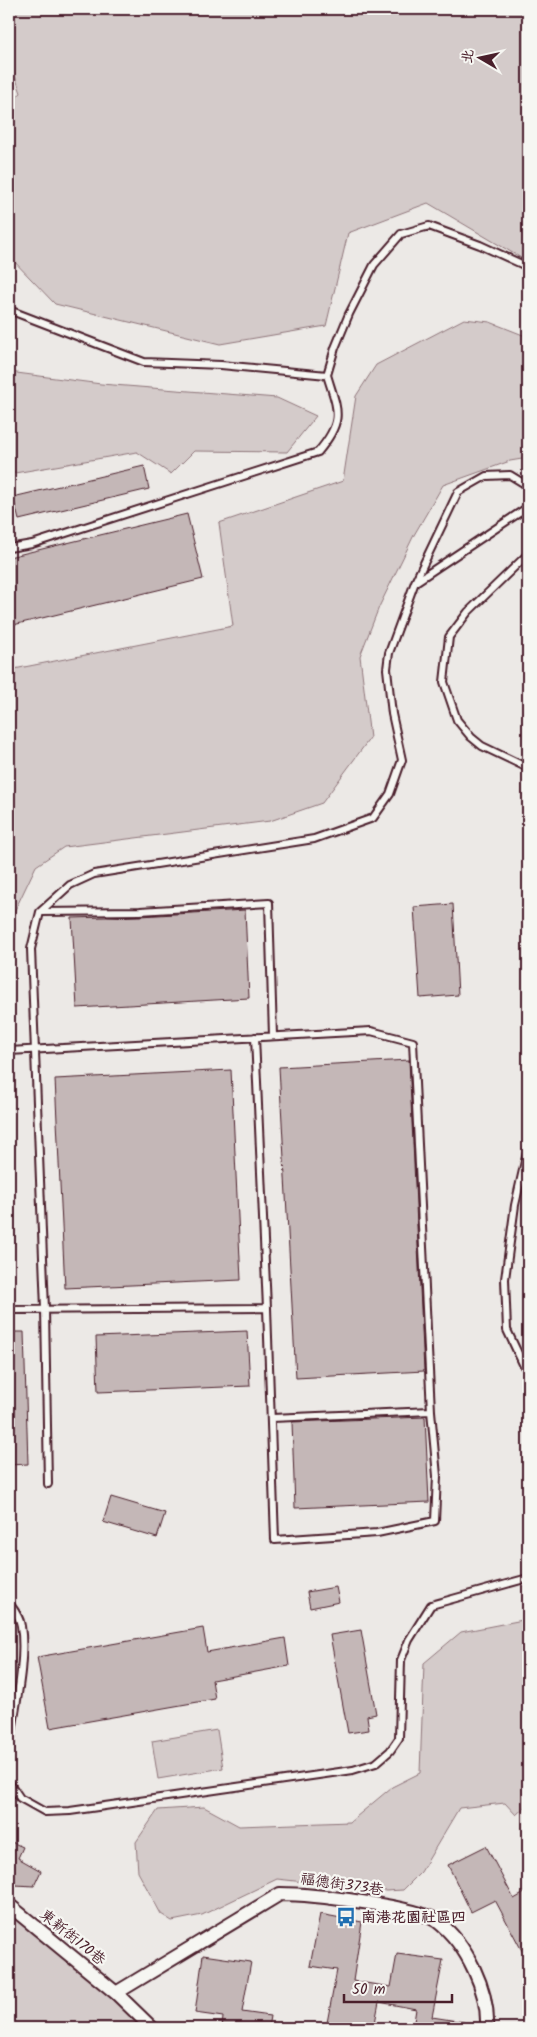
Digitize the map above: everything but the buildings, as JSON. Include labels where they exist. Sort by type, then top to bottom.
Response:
[{"type":"street","name":"福德街373巷","points":[[116,1993],[280,1894],[302,1894],[410,1910],[436,1921],[456,1940],[470,1963],[484,1994],[487,2028]]},
{"type":"street","name":"東新街170巷","points":[[9,1906],[116,1993],[152,2028]]},
{"type":"lane","points":[[9,548],[32,544],[318,452],[332,435],[338,410],[327,374],[335,348],[349,314],[374,264],[401,234],[429,226],[480,245],[528,267]]},
{"type":"lane","points":[[9,310],[144,362],[220,365],[327,374]]},
{"type":"lane","points":[[48,1484],[45,1309],[31,949],[40,912],[70,885],[94,874],[314,839],[373,818],[390,794],[402,760],[392,714],[387,669],[389,653],[415,582],[458,492],[486,476],[510,475],[528,486]]},
{"type":"lane","points":[[415,582],[528,507]]},
{"type":"lane","points":[[528,554],[468,612],[449,637],[444,682],[457,720],[471,737],[482,746],[528,768]]},
{"type":"lane","points":[[40,912],[140,911],[269,903],[273,1036]]},
{"type":"lane","points":[[9,1051],[36,1050],[256,1037],[273,1036],[371,1031],[413,1042],[431,1411],[437,1476],[436,1522],[377,1533],[275,1540],[272,1418],[256,1037]]},
{"type":"lane","points":[[528,1148],[515,1205],[505,1279],[507,1330],[524,1366],[528,1370]]},
{"type":"lane","points":[[9,1310],[267,1308]]},
{"type":"lane","points":[[272,1418],[431,1411]]},
{"type":"lane","points":[[9,1782],[20,1798],[45,1812],[70,1811],[353,1770],[376,1763],[390,1751],[399,1738],[401,1660],[409,1640],[431,1605],[528,1578]]},
{"type":"lane","points":[[9,1602],[21,1625],[22,1655],[9,1753]]},
{"type":"shaded area","points":[[9,9],[528,9],[528,262],[428,203],[348,233],[326,326],[220,344],[55,304],[9,256],[9,103],[21,93],[9,59]]},
{"type":"shaded area","points":[[464,319],[490,322],[528,337],[528,458],[510,461],[443,485],[414,535],[379,607],[360,656],[370,738],[322,803],[270,821],[64,847],[36,866],[15,910],[9,939],[9,670],[233,626],[219,523],[343,481],[356,396],[376,365]]},
{"type":"shaded area","points":[[9,372],[101,384],[277,398],[316,416],[287,452],[194,451],[171,474],[137,452],[9,474]]},
{"type":"shaded area","points":[[528,1619],[528,1804],[516,1815],[505,1803],[459,1808],[421,1872],[403,1890],[386,1891],[277,1879],[202,1915],[172,1921],[161,1914],[138,1872],[136,1842],[158,1810],[204,1807],[239,1826],[350,1822],[392,1787],[420,1773],[424,1663],[461,1632]]},
{"type":"shaded area","points":[[217,1730],[223,1768],[158,1779],[152,1741]]},
{"type":"shaded area","points":[[9,1912],[109,1994],[147,2028],[9,2028]]},
{"type":"place","name":"南港花園社區四","points":[[346,1917]]}]
